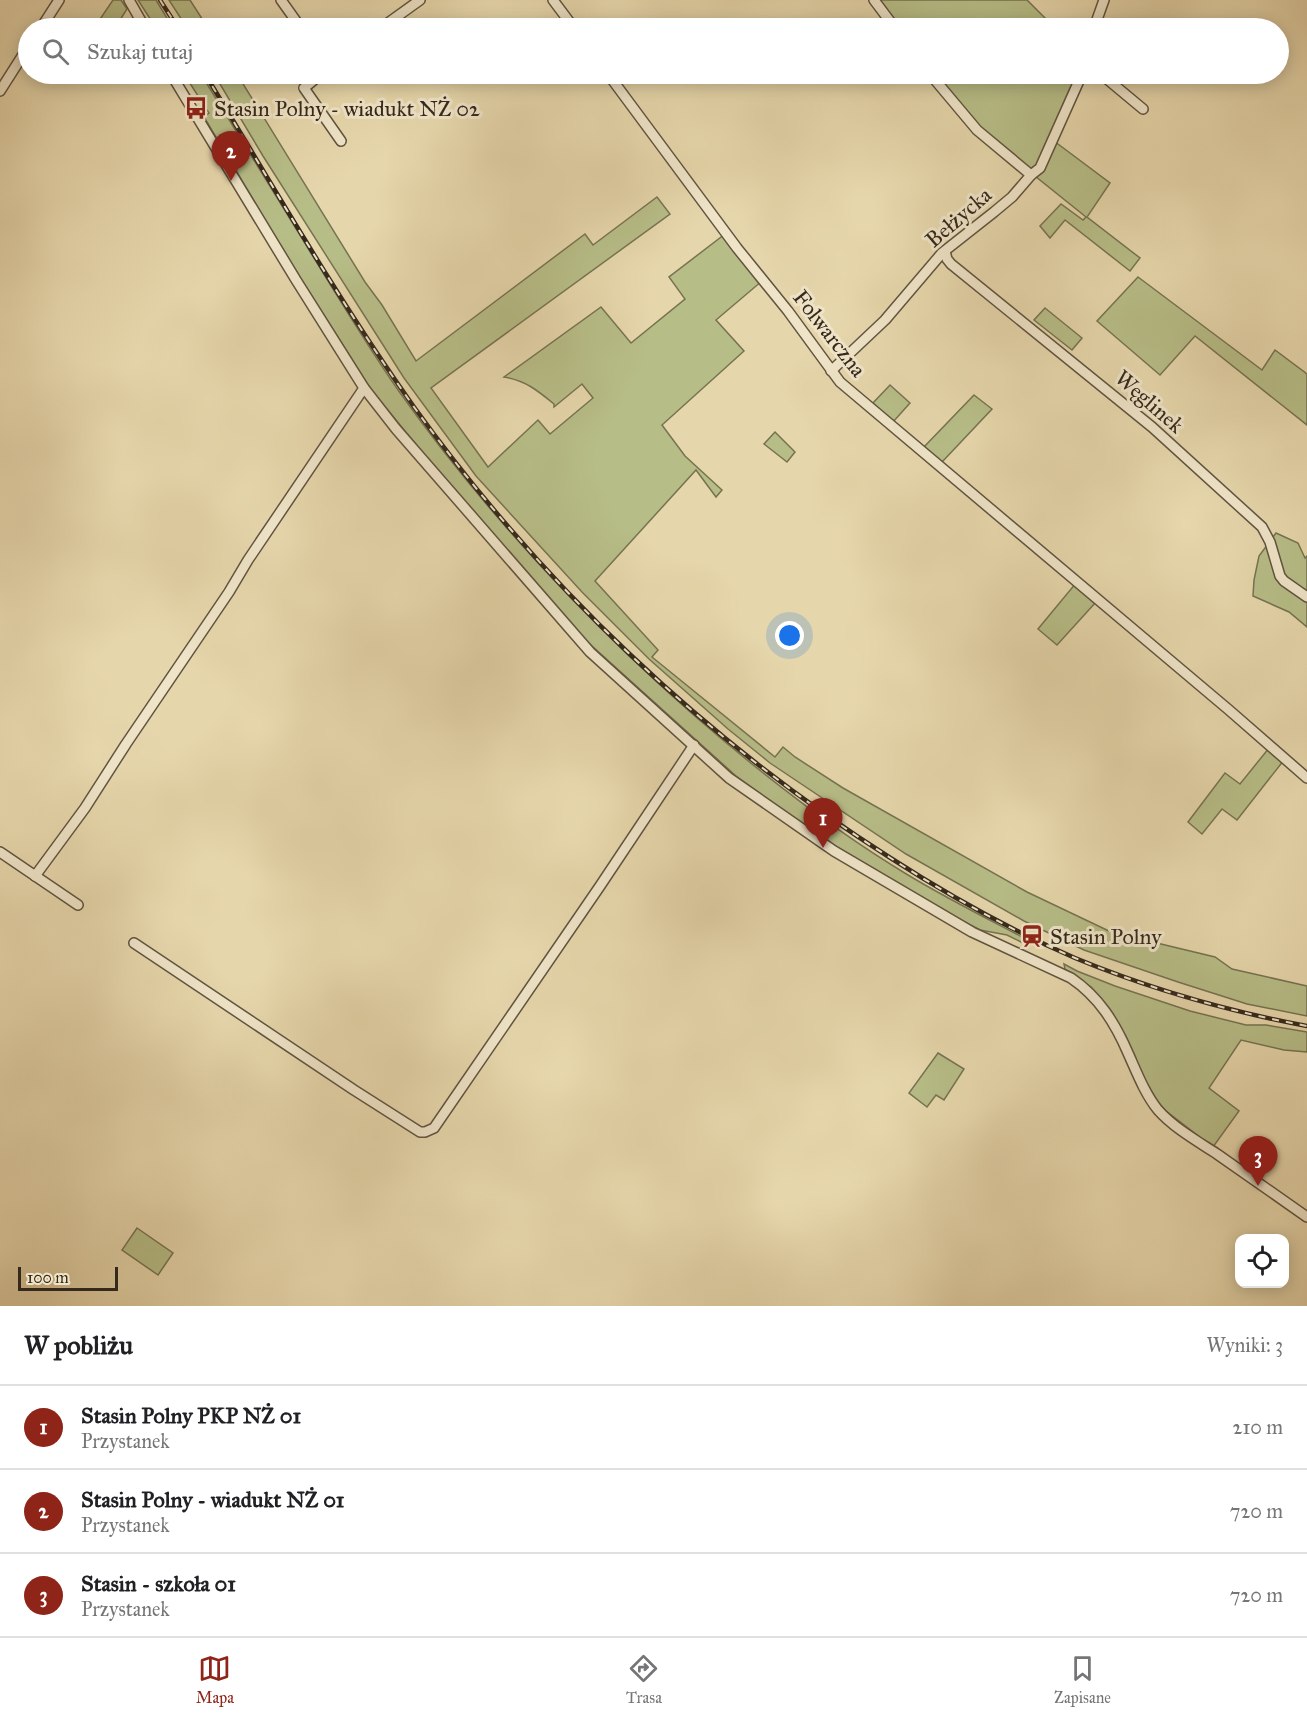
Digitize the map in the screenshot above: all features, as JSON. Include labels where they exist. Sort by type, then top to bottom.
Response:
[{"type":"street","points":[[47,18],[59,0]]},
{"type":"street","points":[[129,0],[139,18]]},
{"type":"street","points":[[281,0],[294,18]]},
{"type":"street","points":[[395,18],[420,0]]},
{"type":"street","points":[[553,0],[566,18]]},
{"type":"street","points":[[874,0],[888,18]]},
{"type":"street","points":[[1098,18],[1104,0]]},
{"type":"street","points":[[0,91],[18,63]]},
{"type":"street","points":[[177,84],[364,388],[396,429],[597,658],[729,778],[834,851],[972,932],[1065,975],[1085,987],[1110,1018],[1143,1086],[1158,1110],[1172,1123],[1307,1217]]},
{"type":"street","points":[[308,84],[305,91],[341,141]]},
{"type":"street","name":"Folwarczna","points":[[615,84],[840,382],[1307,778]]},
{"type":"street","points":[[938,84],[977,130],[1031,176]]},
{"type":"street","name":"Bełżycka","points":[[831,370],[885,320],[945,251],[1012,197],[1040,168],[1078,84]]},
{"type":"street","points":[[1113,84],[1143,109]]},
{"type":"street","name":"Węglinek","points":[[945,251],[951,264],[1152,427],[1262,527],[1270,542],[1280,576],[1307,597]]},
{"type":"street","points":[[34,876],[85,808],[364,388]]},
{"type":"street","points":[[134,943],[354,1090],[420,1132],[425,1132],[434,1128],[694,746]]},
{"type":"street","points":[[0,852],[78,905]]},
{"type":"green space","points":[[113,0],[121,0],[127,9],[121,18],[101,18]]},
{"type":"green space","points":[[138,0],[156,0],[167,18],[150,18]]},
{"type":"green space","points":[[169,0],[190,0],[202,18],[181,18]]},
{"type":"green space","points":[[879,0],[1027,0],[1045,18],[893,18]]},
{"type":"green space","points":[[190,84],[207,84],[361,334],[431,435],[501,521],[576,603],[697,718],[799,801],[880,858],[951,900],[1026,939],[1023,943],[1007,935],[980,930],[951,915],[804,825],[736,776],[582,637],[456,493],[372,391],[294,268],[204,117],[209,113]]},
{"type":"green space","points":[[220,84],[243,84],[416,361],[585,234],[593,245],[657,197],[670,214],[431,388],[488,467],[538,420],[550,434],[593,398],[582,384],[554,407],[554,404],[531,387],[504,377],[601,307],[631,343],[685,299],[669,277],[725,234],[762,281],[716,320],[744,351],[662,425],[685,456],[722,490],[716,497],[696,470],[595,581],[658,650],[652,657],[775,757],[783,747],[843,788],[1027,892],[1111,932],[1215,957],[1232,969],[1307,986],[1307,1016],[1247,1004],[1178,982],[1084,950],[1024,921],[906,854],[770,763],[728,729],[649,659],[582,592],[476,476],[404,378]]},
{"type":"green space","points":[[944,84],[1074,84],[1035,170],[1031,171],[979,128]]},
{"type":"green space","points":[[1054,141],[1110,183],[1087,217],[1140,258],[1130,271],[1065,220],[1050,238],[1040,226],[1061,204],[1083,220],[1086,217],[1035,176]]},
{"type":"green space","points":[[1138,277],[1262,370],[1275,350],[1307,374],[1307,425],[1195,336],[1160,375],[1097,321]]},
{"type":"green space","points":[[1045,308],[1082,338],[1072,350],[1034,320]]},
{"type":"green space","points":[[890,385],[910,403],[893,422],[872,404]]},
{"type":"green space","points":[[974,395],[992,409],[943,461],[938,461],[923,448]]},
{"type":"green space","points":[[775,432],[795,452],[787,462],[764,444]]},
{"type":"green space","points":[[1276,533],[1298,543],[1305,558],[1307,556],[1307,627],[1289,612],[1253,596],[1259,556]]},
{"type":"green space","points":[[1076,583],[1096,602],[1057,645],[1038,629]]},
{"type":"green space","points":[[1269,748],[1284,760],[1237,820],[1222,809],[1202,834],[1188,822],[1225,773],[1240,784]]},
{"type":"green space","points":[[1064,964],[1115,986],[1190,1011],[1246,1025],[1266,1025],[1307,1032],[1307,1052],[1284,1050],[1241,1040],[1209,1088],[1239,1111],[1213,1147],[1166,1111],[1154,1098],[1134,1059],[1126,1037],[1108,1008],[1091,987],[1065,969]]},
{"type":"green space","points":[[938,1053],[964,1069],[944,1100],[936,1095],[927,1107],[909,1093]]},
{"type":"green space","points":[[137,1228],[173,1253],[158,1275],[122,1250]]},
{"type":"railway","points":[[160,0],[172,18]]},
{"type":"railway","points":[[211,84],[359,326],[414,407],[464,473],[516,536],[572,596],[691,710],[821,811],[911,871],[1003,924],[1075,958],[1132,980],[1218,1006],[1307,1026]]},
{"type":"place","name":"Stasin Polny - wiadukt NŻ 02","points":[[196,108]]},
{"type":"place","name":"Stasin Polny - wiadukt NŻ 01","points":[[231,181]]},
{"type":"place","name":"Stasin Polny PKP NŻ 01","points":[[823,848]]},
{"type":"place","name":"Stasin Polny","points":[[1032,936]]},
{"type":"place","name":"Stasin - szkoła 01","points":[[1258,1186]]}]
